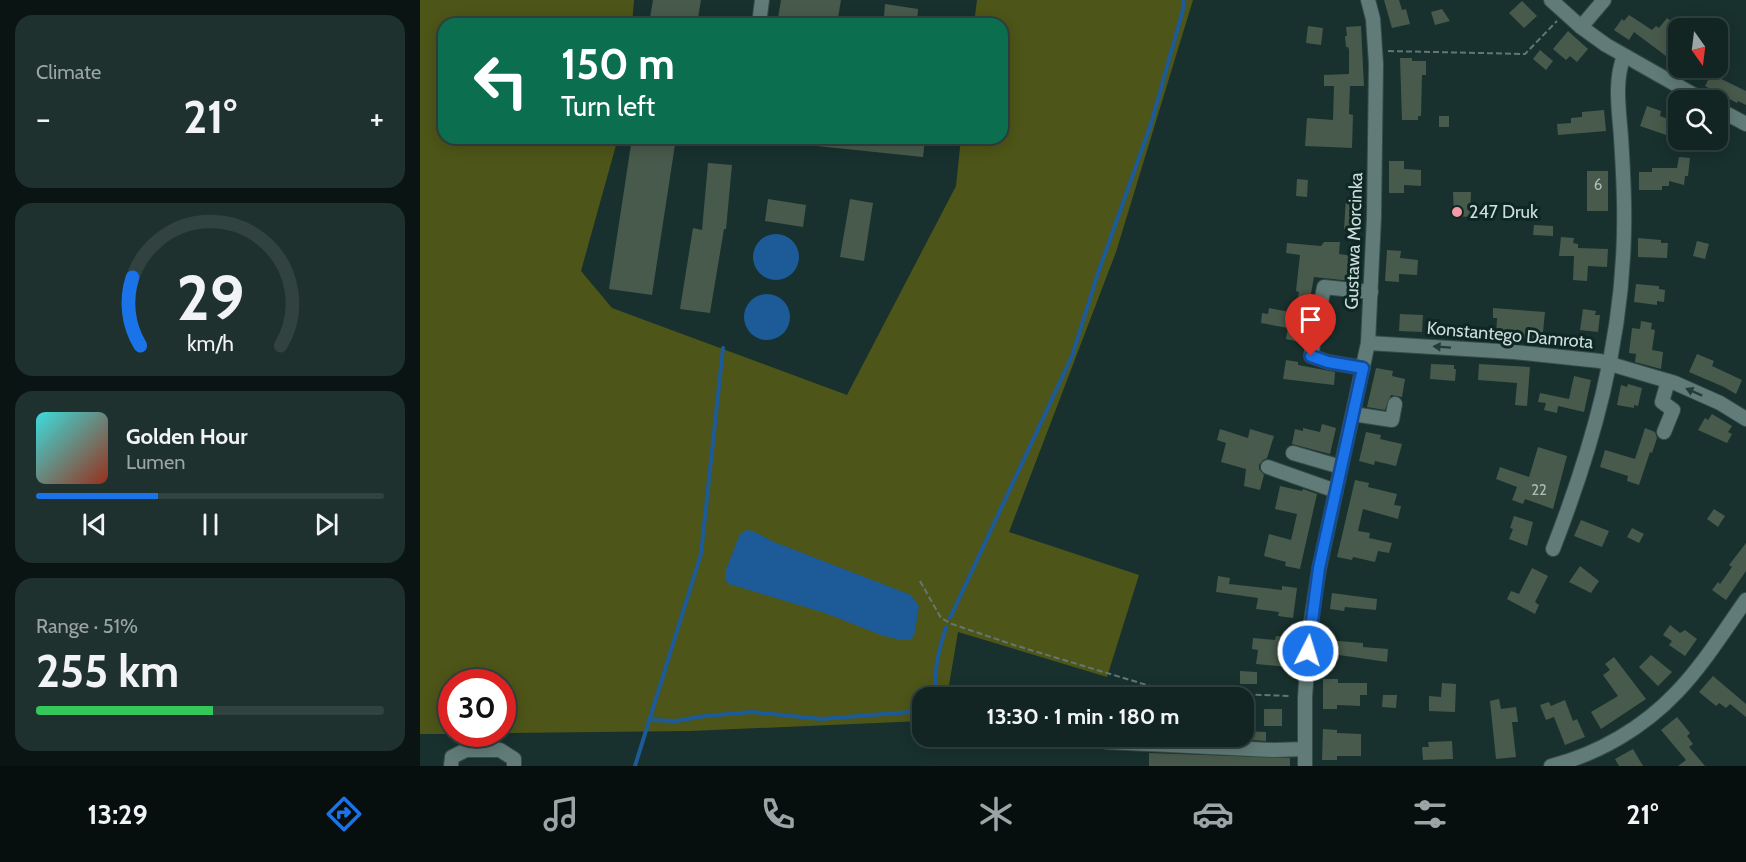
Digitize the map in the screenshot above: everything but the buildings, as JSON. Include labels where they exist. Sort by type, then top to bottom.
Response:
[{"type":"street","points":[[760,18],[762,0]]},
{"type":"street","name":"Gustawa Morcinka","points":[[1305,766],[1305,697],[1314,598],[1368,343],[1376,52],[1373,19],[1368,0]]},
{"type":"street","points":[[1551,0],[1581,27],[1624,56],[1685,90]]},
{"type":"street","points":[[1581,27],[1604,0]]},
{"type":"street","points":[[1553,549],[1582,470],[1598,417],[1610,364],[1619,304],[1624,243],[1624,203],[1618,79],[1624,56]]},
{"type":"street","points":[[1728,114],[1746,124]]},
{"type":"street","points":[[1363,368],[1328,362],[1311,356],[1324,287],[1371,292]]},
{"type":"street","name":"Konstantego Damrota","points":[[1368,343],[1564,356],[1610,364],[1668,381],[1720,403],[1746,419]]},
{"type":"street","points":[[1664,432],[1673,410],[1662,402],[1668,381]]},
{"type":"street","points":[[1353,414],[1392,420],[1395,404]]},
{"type":"street","points":[[1293,453],[1341,467]]},
{"type":"street","points":[[1268,466],[1336,491]]},
{"type":"street","points":[[1551,766],[1617,739],[1667,702],[1693,674],[1746,600]]},
{"type":"street","points":[[1218,747],[1305,749]]},
{"type":"street","points":[[452,766],[452,757],[466,750],[500,750],[514,759],[514,766]]},
{"type":"path","points":[[1376,52],[1525,54],[1564,12]]},
{"type":"path","points":[[920,581],[941,618],[952,624],[1014,645],[1170,692],[1305,697]]},
{"type":"green space","points":[[420,0],[634,0],[632,18],[438,18],[438,144],[616,144],[581,271],[612,308],[847,395],[956,186],[960,144],[1008,144],[1008,18],[975,18],[977,0],[1193,0],[1116,252],[1009,532],[1139,575],[1107,677],[958,632],[949,687],[912,687],[912,721],[691,731],[516,733],[516,669],[438,669],[438,734],[420,734]]},
{"type":"water","points":[[776,234],[785,235],[793,240],[798,248],[798,266],[793,274],[785,279],[776,280],[767,279],[759,274],[754,266],[753,257],[754,248],[759,240],[767,235]]},
{"type":"water","points":[[767,294],[776,295],[784,300],[789,308],[789,326],[784,334],[776,339],[767,340],[758,339],[750,334],[745,326],[744,317],[745,308],[750,300],[758,295]]},
{"type":"water","points":[[747,530],[911,595],[919,606],[914,637],[909,640],[900,640],[881,635],[825,613],[729,584],[725,579],[725,572],[740,534]]},
{"type":"waterway","points":[[950,618],[1072,356],[1098,273],[1151,124],[1184,6],[1183,0]]},
{"type":"waterway","points":[[635,766],[701,554],[723,348]]},
{"type":"waterway","points":[[936,687],[937,662],[946,627]]},
{"type":"waterway","points":[[651,720],[676,721],[752,712],[821,719],[912,712]]},
{"type":"place","name":"247 Druk","points":[[1457,212]]},
{"type":"route","points":[[1308,651],[1319,568],[1363,368],[1328,362],[1311,356]]}]
